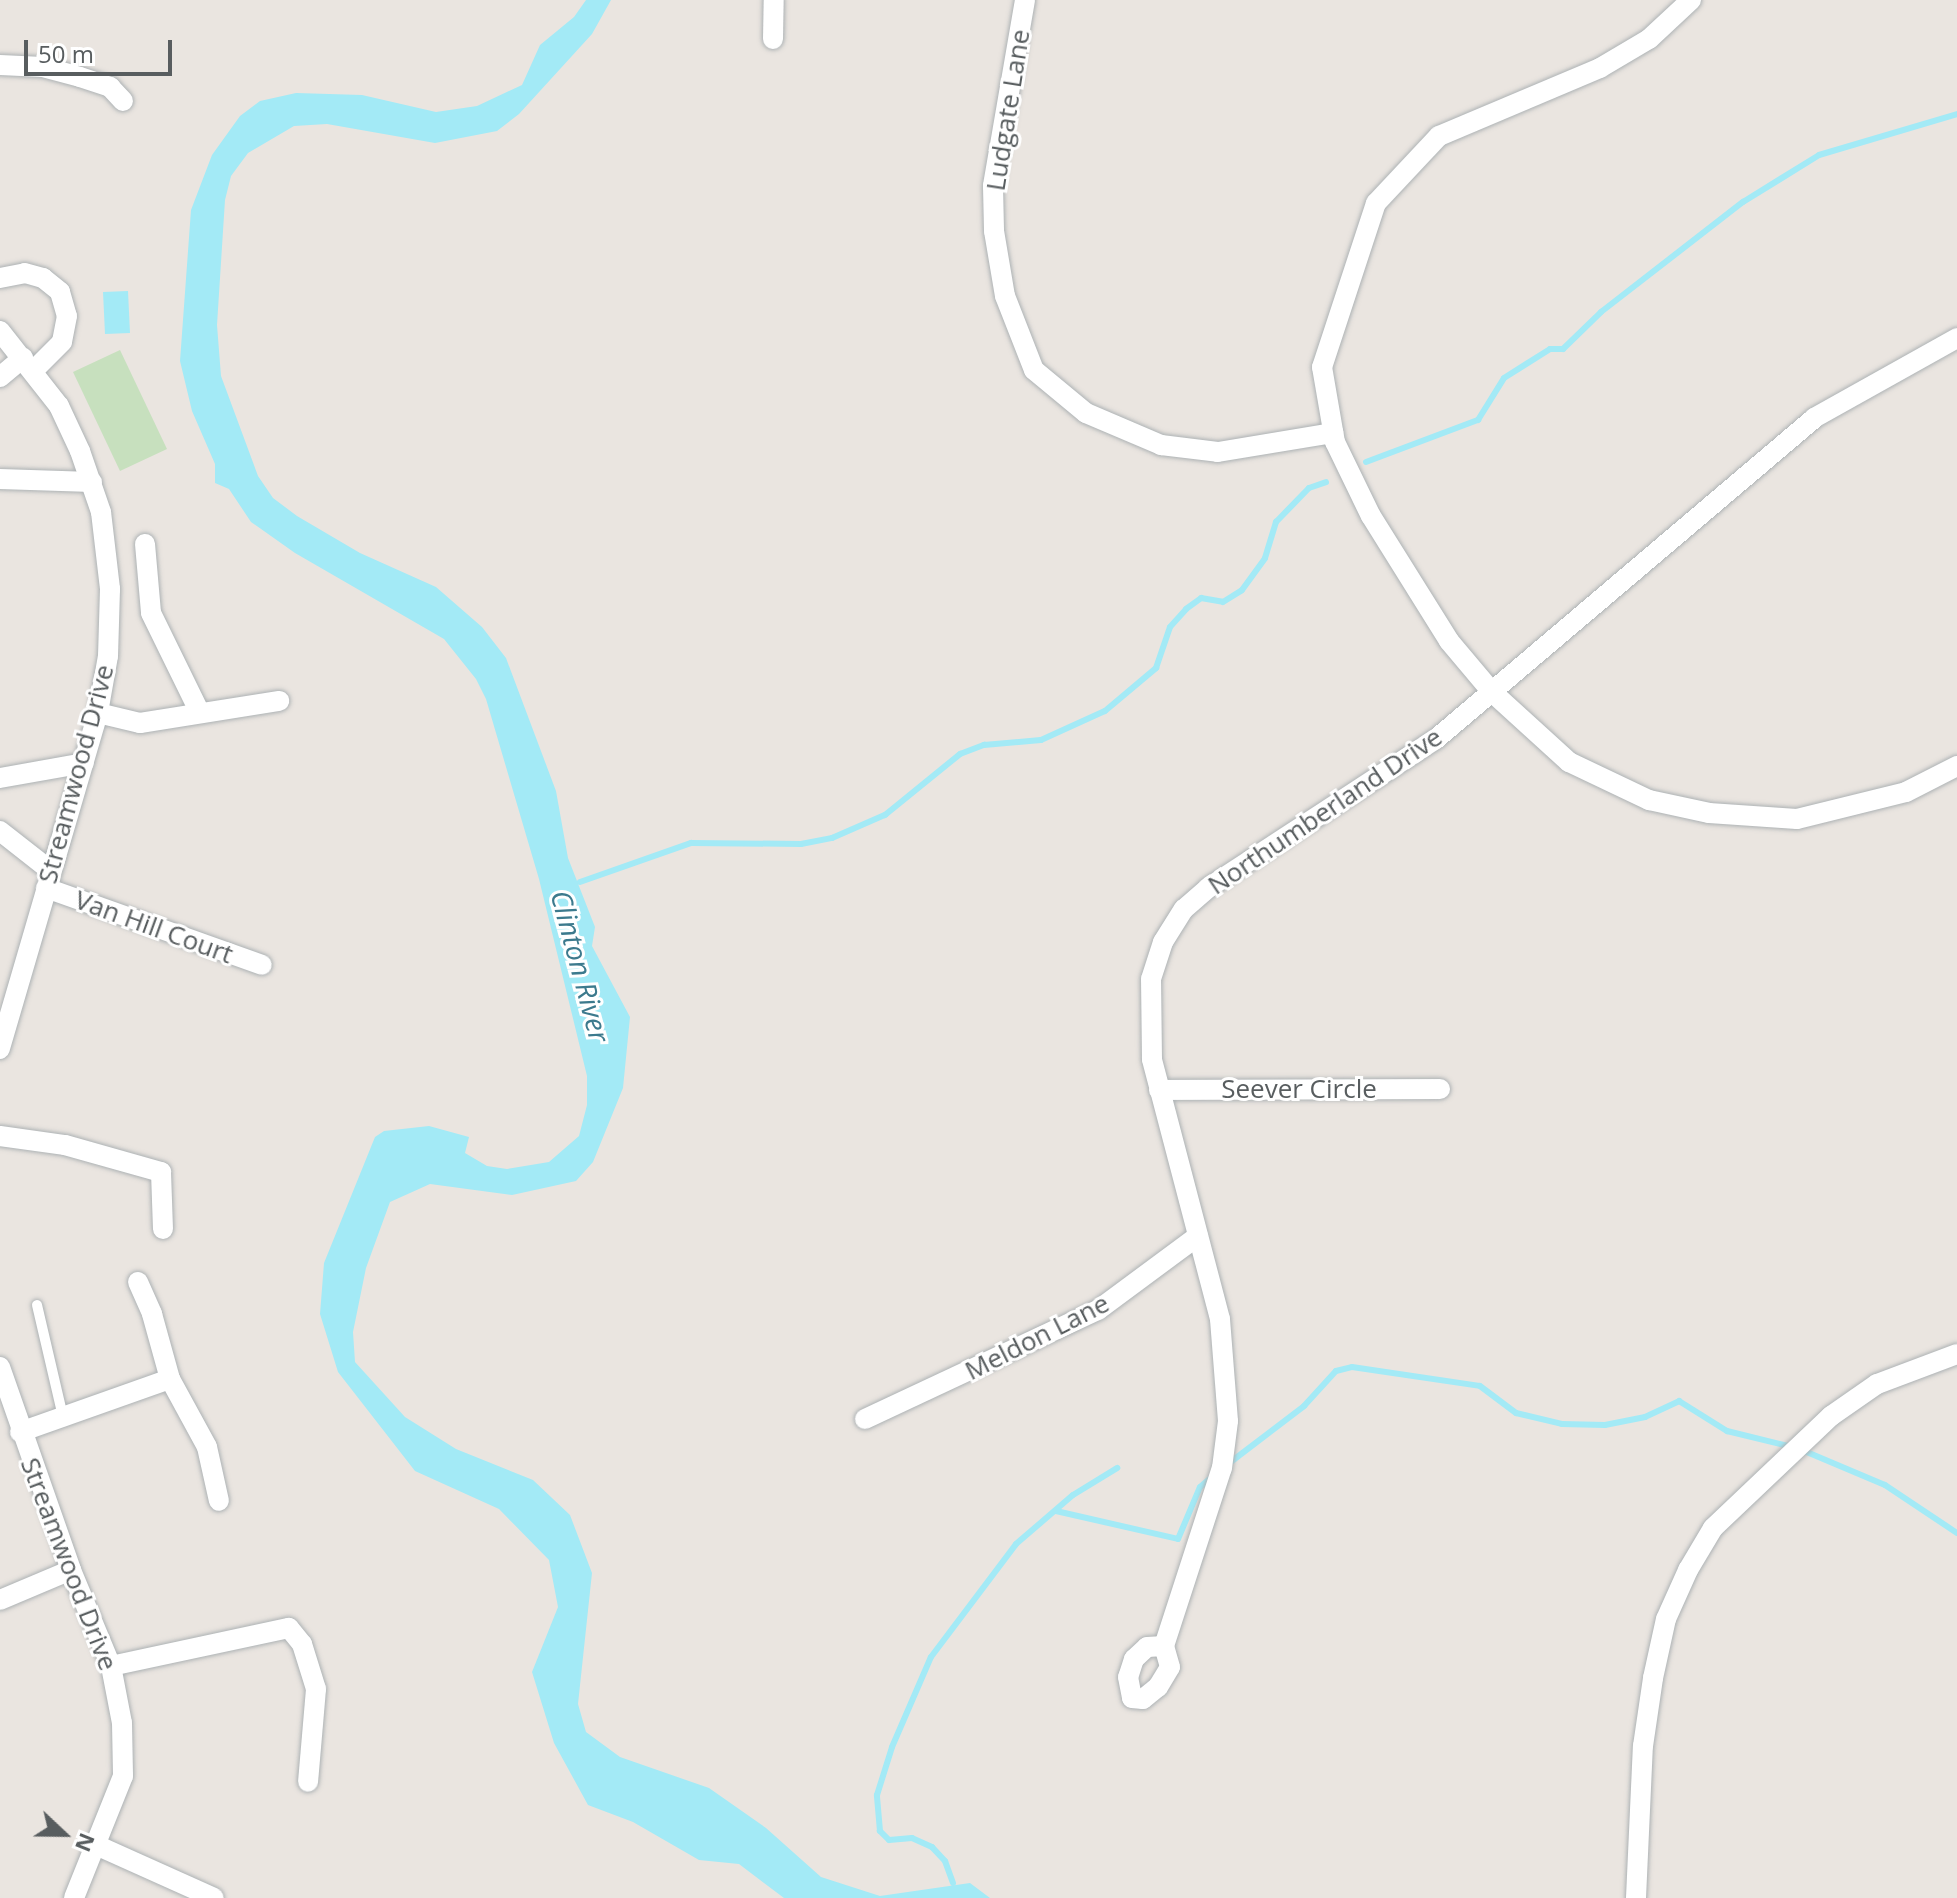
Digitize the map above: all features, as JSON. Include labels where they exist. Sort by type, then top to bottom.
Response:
[{"type":"street","points":[[773,39],[774,0]]},
{"type":"street","name":"Ludgate Lane","points":[[1025,0],[993,201],[1005,296],[1034,370],[1086,413],[1161,445],[1218,452],[1333,433]]},
{"type":"street","points":[[1691,0],[1649,39],[1600,68],[1439,136],[1410,161],[1376,203],[1334,316],[1322,367],[1333,433],[1371,516],[1421,601],[1492,692],[1569,762],[1649,800],[1709,813],[1810,817],[1906,792],[1957,766]]},
{"type":"street","points":[[0,65],[43,67],[80,77],[110,87],[123,101]]},
{"type":"street","points":[[0,278],[25,273],[43,278],[60,292],[67,316],[62,342],[28,364],[0,377]]},
{"type":"street","name":"Streamwood Drive","points":[[0,331],[59,406],[92,482],[107,543],[110,589],[108,656],[98,713],[0,1049]]},
{"type":"street","name":"Northumberland Drive","points":[[1164,1646],[1222,1468],[1228,1421],[1220,1319],[1152,1059],[1151,979],[1163,942],[1184,909],[1208,888],[1379,781],[1492,692],[1814,418],[1957,338]]},
{"type":"street","points":[[0,479],[92,482]]},
{"type":"street","points":[[145,544],[151,613],[199,711]]},
{"type":"street","points":[[98,713],[140,723],[199,711],[279,701]]},
{"type":"street","points":[[0,778],[84,763]]},
{"type":"street","name":"Van Hill Court","points":[[0,831],[49,880],[262,965]]},
{"type":"street","name":"Seever Circle","points":[[1159,1090],[1440,1089]]},
{"type":"street","points":[[0,1136],[65,1145],[161,1172],[163,1229]]},
{"type":"street","name":"Meldon Lane","points":[[865,1419],[1098,1310],[1198,1236]]},
{"type":"street","points":[[138,1282],[152,1314],[170,1379],[207,1447],[219,1501]]},
{"type":"street","points":[[1636,1898],[1643,1746],[1653,1678],[1666,1619],[1688,1570],[1713,1528],[1831,1416],[1877,1384],[1957,1354]]},
{"type":"street","name":"Streamwood Drive","points":[[0,1367],[20,1432],[71,1570],[111,1666],[122,1723],[123,1776],[74,1898]]},
{"type":"street","points":[[20,1432],[170,1379]]},
{"type":"street","points":[[0,1600],[71,1570]]},
{"type":"street","points":[[111,1666],[289,1628],[302,1644],[316,1689],[308,1782]]},
{"type":"street","points":[[96,1845],[214,1898]]},
{"type":"lane","points":[[37,1305],[63,1417]]},
{"type":"green space","points":[[120,350],[167,449],[120,471],[73,372]]},
{"type":"water","name":"Clinton River","points":[[586,0],[611,0],[592,34],[519,114],[497,131],[435,143],[327,124],[294,126],[248,153],[231,176],[225,200],[217,325],[221,376],[258,476],[273,498],[297,516],[360,553],[436,587],[482,627],[506,658],[556,791],[568,858],[595,927],[592,946],[630,1017],[623,1088],[593,1162],[576,1181],[512,1195],[430,1184],[390,1202],[366,1268],[353,1332],[355,1362],[405,1417],[456,1449],[533,1480],[570,1515],[592,1573],[578,1704],[586,1732],[620,1757],[709,1788],[766,1828],[821,1877],[880,1896],[970,1883],[990,1898],[784,1898],[739,1864],[699,1860],[633,1822],[588,1805],[554,1743],[532,1672],[558,1607],[549,1560],[499,1509],[415,1471],[338,1372],[320,1314],[324,1263],[375,1137],[384,1131],[429,1126],[469,1137],[465,1153],[487,1166],[507,1169],[549,1162],[579,1136],[587,1105],[587,1076],[539,879],[486,699],[476,679],[444,639],[295,553],[251,522],[229,489],[215,483],[215,464],[192,411],[180,361],[191,210],[212,155],[240,116],[260,101],[296,93],[362,95],[436,112],[477,106],[522,85],[540,45],[574,17]]},
{"type":"water","points":[[128,291],[130,333],[105,334],[103,292]]},
{"type":"waterway","points":[[1366,462],[1478,420],[1504,378],[1550,349],[1563,349],[1601,312],[1743,202],[1819,155],[1957,114]]},
{"type":"waterway","name":"Clinton River","points":[[580,882],[691,843],[801,844],[832,838],[885,815],[960,754],[984,745],[1041,740],[1105,711],[1156,668],[1170,627],[1186,609],[1201,598],[1223,602],[1242,590],[1265,558],[1276,522],[1309,488],[1326,482]]},
{"type":"waterway","points":[[1228,1464],[1304,1406],[1336,1371],[1352,1367],[1480,1386],[1516,1413],[1562,1424],[1605,1425],[1645,1417],[1679,1401],[1727,1431],[1792,1447]]},
{"type":"waterway","points":[[1802,1450],[1885,1485],[1957,1533]]},
{"type":"waterway","points":[[953,1883],[945,1861],[932,1847],[912,1838],[889,1840],[880,1831],[877,1795],[892,1747],[931,1657],[1016,1544],[1073,1495],[1117,1468]]},
{"type":"waterway","points":[[1056,1511],[1178,1539],[1200,1487],[1213,1476]]}]
